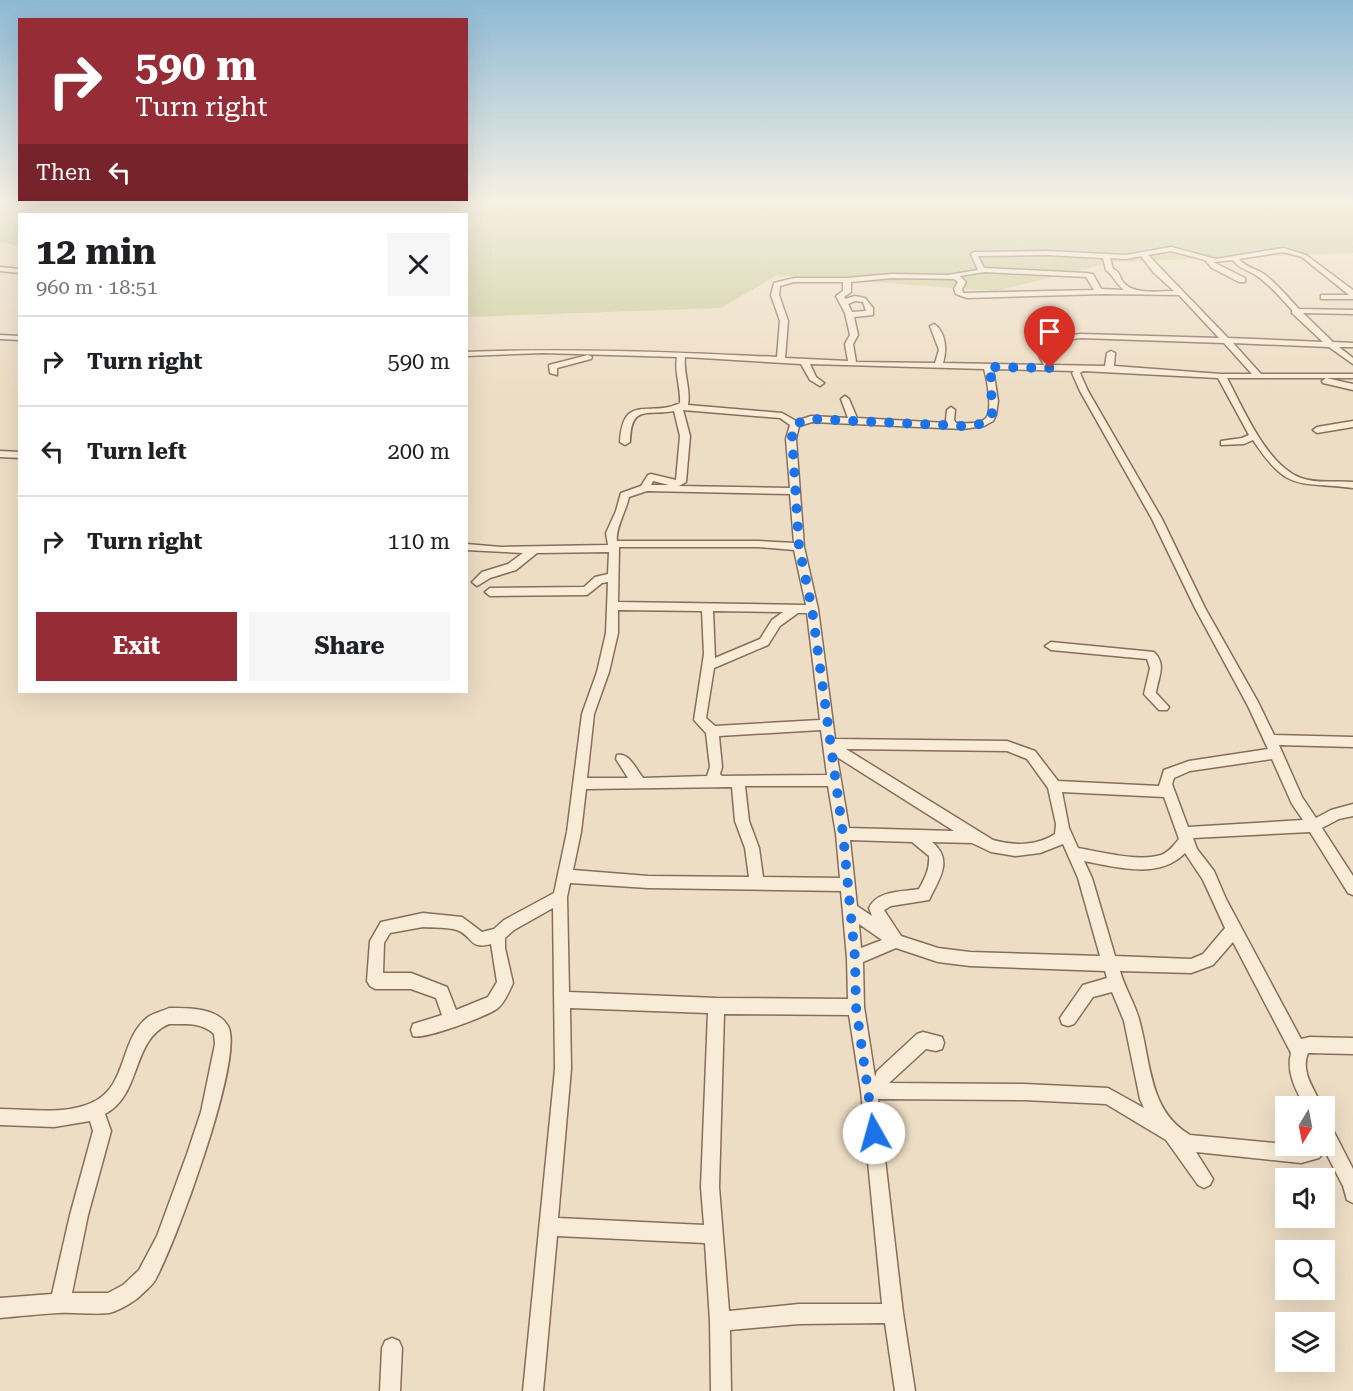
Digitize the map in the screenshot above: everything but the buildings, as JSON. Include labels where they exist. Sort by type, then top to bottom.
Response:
[{"type":"street","points":[[978,264],[982,270]]},
{"type":"street","points":[[1109,264],[1119,283],[1131,292]]},
{"type":"street","points":[[1151,264],[1258,375]]},
{"type":"street","points":[[1211,264],[1242,280]]},
{"type":"street","points":[[1239,264],[1250,267],[1264,279],[1331,345],[1353,362]]},
{"type":"street","points":[[1314,264],[1353,296]]},
{"type":"street","points":[[0,269],[18,271]]},
{"type":"street","points":[[947,276],[982,270],[1086,274],[1090,276],[1098,290],[1104,292]]},
{"type":"street","points":[[781,359],[784,321],[775,295],[777,285],[794,280],[947,276],[956,277],[962,282],[958,289],[964,296],[1104,292],[1180,293]]},
{"type":"street","points":[[847,280],[846,292],[840,296],[854,335],[849,344],[852,364]]},
{"type":"street","points":[[1324,297],[1353,296]]},
{"type":"street","points":[[844,304],[846,301],[859,297],[864,299],[870,308],[870,313],[855,314],[849,317]]},
{"type":"street","points":[[1295,311],[1353,312]]},
{"type":"street","points":[[934,326],[943,350],[938,365]]},
{"type":"street","points":[[1050,368],[1035,341],[1081,336],[1353,345]]},
{"type":"street","points":[[0,337],[18,338]]},
{"type":"street","points":[[468,354],[543,351],[682,354],[852,364],[1050,368],[1221,376],[1353,376]]},
{"type":"street","points":[[554,373],[551,369],[554,366],[604,353]]},
{"type":"street","points":[[1109,370],[1111,353]]},
{"type":"street","points":[[643,490],[651,477],[674,484],[681,482],[685,436],[680,407],[685,401],[679,366],[682,354]]},
{"type":"street","points":[[804,361],[813,378],[820,383]]},
{"type":"street","points":[[795,424],[805,420],[853,420],[954,426],[979,424],[991,417],[992,392],[988,367]]},
{"type":"street","points":[[1080,369],[1076,373],[1084,391],[1157,519],[1200,608],[1235,669],[1287,780],[1313,826],[1353,888]]},
{"type":"street","points":[[1302,375],[1353,387]]},
{"type":"street","points":[[1221,376],[1274,464],[1288,476],[1305,482],[1353,485]]},
{"type":"street","points":[[845,399],[853,420]]},
{"type":"street","points":[[625,442],[624,426],[632,416],[642,411],[680,407],[782,416],[795,424]]},
{"type":"street","points":[[951,410],[950,420],[954,426]]},
{"type":"street","points":[[795,424],[791,439],[799,547],[812,609],[843,834],[855,958],[856,1007],[874,1091],[894,1313],[905,1391]]},
{"type":"street","points":[[1317,430],[1353,424]]},
{"type":"street","points":[[1224,443],[1244,441],[1255,435]]},
{"type":"street","points":[[0,454],[18,455]]},
{"type":"street","points":[[533,1391],[562,1080],[564,1000],[560,897],[581,784],[588,714],[611,639],[612,528],[618,520],[624,495],[643,490],[663,487],[794,491]]},
{"type":"street","points":[[468,547],[535,549],[749,544],[799,547]]},
{"type":"street","points":[[477,582],[486,575],[512,567],[535,549]]},
{"type":"street","points":[[490,592],[586,591],[599,580],[613,577]]},
{"type":"street","points":[[612,606],[812,609]]},
{"type":"street","points":[[706,606],[710,648],[700,720],[712,731],[716,767],[713,776],[718,781]]},
{"type":"street","points":[[708,666],[764,642],[776,623],[795,609]]},
{"type":"street","points":[[1051,646],[1150,655],[1157,661],[1158,666],[1150,683],[1150,694],[1163,707]]},
{"type":"street","points":[[712,731],[827,725]]},
{"type":"street","points":[[1299,1052],[1234,929],[1209,876],[1191,852],[1168,792],[1166,777],[1180,768],[1273,746],[1353,742]]},
{"type":"street","points":[[829,744],[1000,746],[1015,748],[1031,755],[1054,786],[1063,829],[1089,890],[1116,984],[1132,1021],[1148,1099],[1204,1179]]},
{"type":"street","points":[[829,744],[861,767],[975,837],[999,848],[1033,848],[1056,841],[1062,836],[1063,829]]},
{"type":"street","points":[[622,759],[640,784]]},
{"type":"street","points":[[581,784],[738,780],[834,781]]},
{"type":"street","points":[[738,780],[742,821],[752,848],[757,884]]},
{"type":"street","points":[[1054,786],[1168,792]]},
{"type":"street","points":[[1185,837],[1250,828],[1313,826],[1336,814],[1353,810]]},
{"type":"street","points":[[843,834],[975,837]]},
{"type":"street","points":[[896,941],[876,908],[884,901],[924,895],[936,871],[935,852],[914,835]]},
{"type":"street","points":[[1074,854],[1126,862],[1160,862],[1174,855],[1185,837]]},
{"type":"street","points":[[564,876],[637,882],[848,885]]},
{"type":"street","points":[[452,1020],[442,992],[411,981],[375,981],[377,941],[386,927],[423,920],[462,924],[480,940],[498,935],[508,925],[560,897]]},
{"type":"street","points":[[850,909],[896,941],[931,954],[970,959],[1197,966],[1212,956],[1234,929]]},
{"type":"street","points":[[419,1030],[452,1020],[492,1002],[505,983],[498,948],[498,935]]},
{"type":"street","points":[[855,958],[896,941]]},
{"type":"street","points":[[1068,1018],[1088,990],[1116,984]]},
{"type":"street","points":[[564,1000],[716,1006],[856,1007]]},
{"type":"street","points":[[716,1006],[710,1187],[720,1321],[721,1391]]},
{"type":"street","points":[[0,1117],[61,1117],[96,1112],[118,1093],[141,1039],[153,1022],[166,1016],[203,1018],[220,1027],[224,1036],[209,1112],[179,1203],[153,1266],[134,1289],[113,1302],[60,1303],[0,1308]]},
{"type":"street","points":[[874,1091],[883,1077],[922,1040],[936,1043]]},
{"type":"street","points":[[1308,1096],[1298,1077],[1296,1062],[1304,1046],[1353,1046]]},
{"type":"street","points":[[874,1091],[1024,1092],[1108,1096],[1188,1143],[1275,1151]]},
{"type":"street","points":[[60,1303],[79,1215],[102,1131],[96,1112]]},
{"type":"street","points":[[1334,1156],[1351,1184],[1353,1194]]},
{"type":"street","points":[[547,1227],[712,1234]]},
{"type":"street","points":[[720,1321],[799,1314],[894,1313]]},
{"type":"street","points":[[390,1391],[392,1348]]},
{"type":"green space","points":[[468,264],[1105,264],[996,291],[777,275],[721,308],[468,317]]},
{"type":"route","points":[[874,1133],[856,1007],[855,958],[843,834],[812,609],[799,547],[791,439],[793,429],[795,424],[802,420],[811,419],[963,426],[979,424],[988,420],[992,415],[991,378],[988,367],[1050,368]]}]
